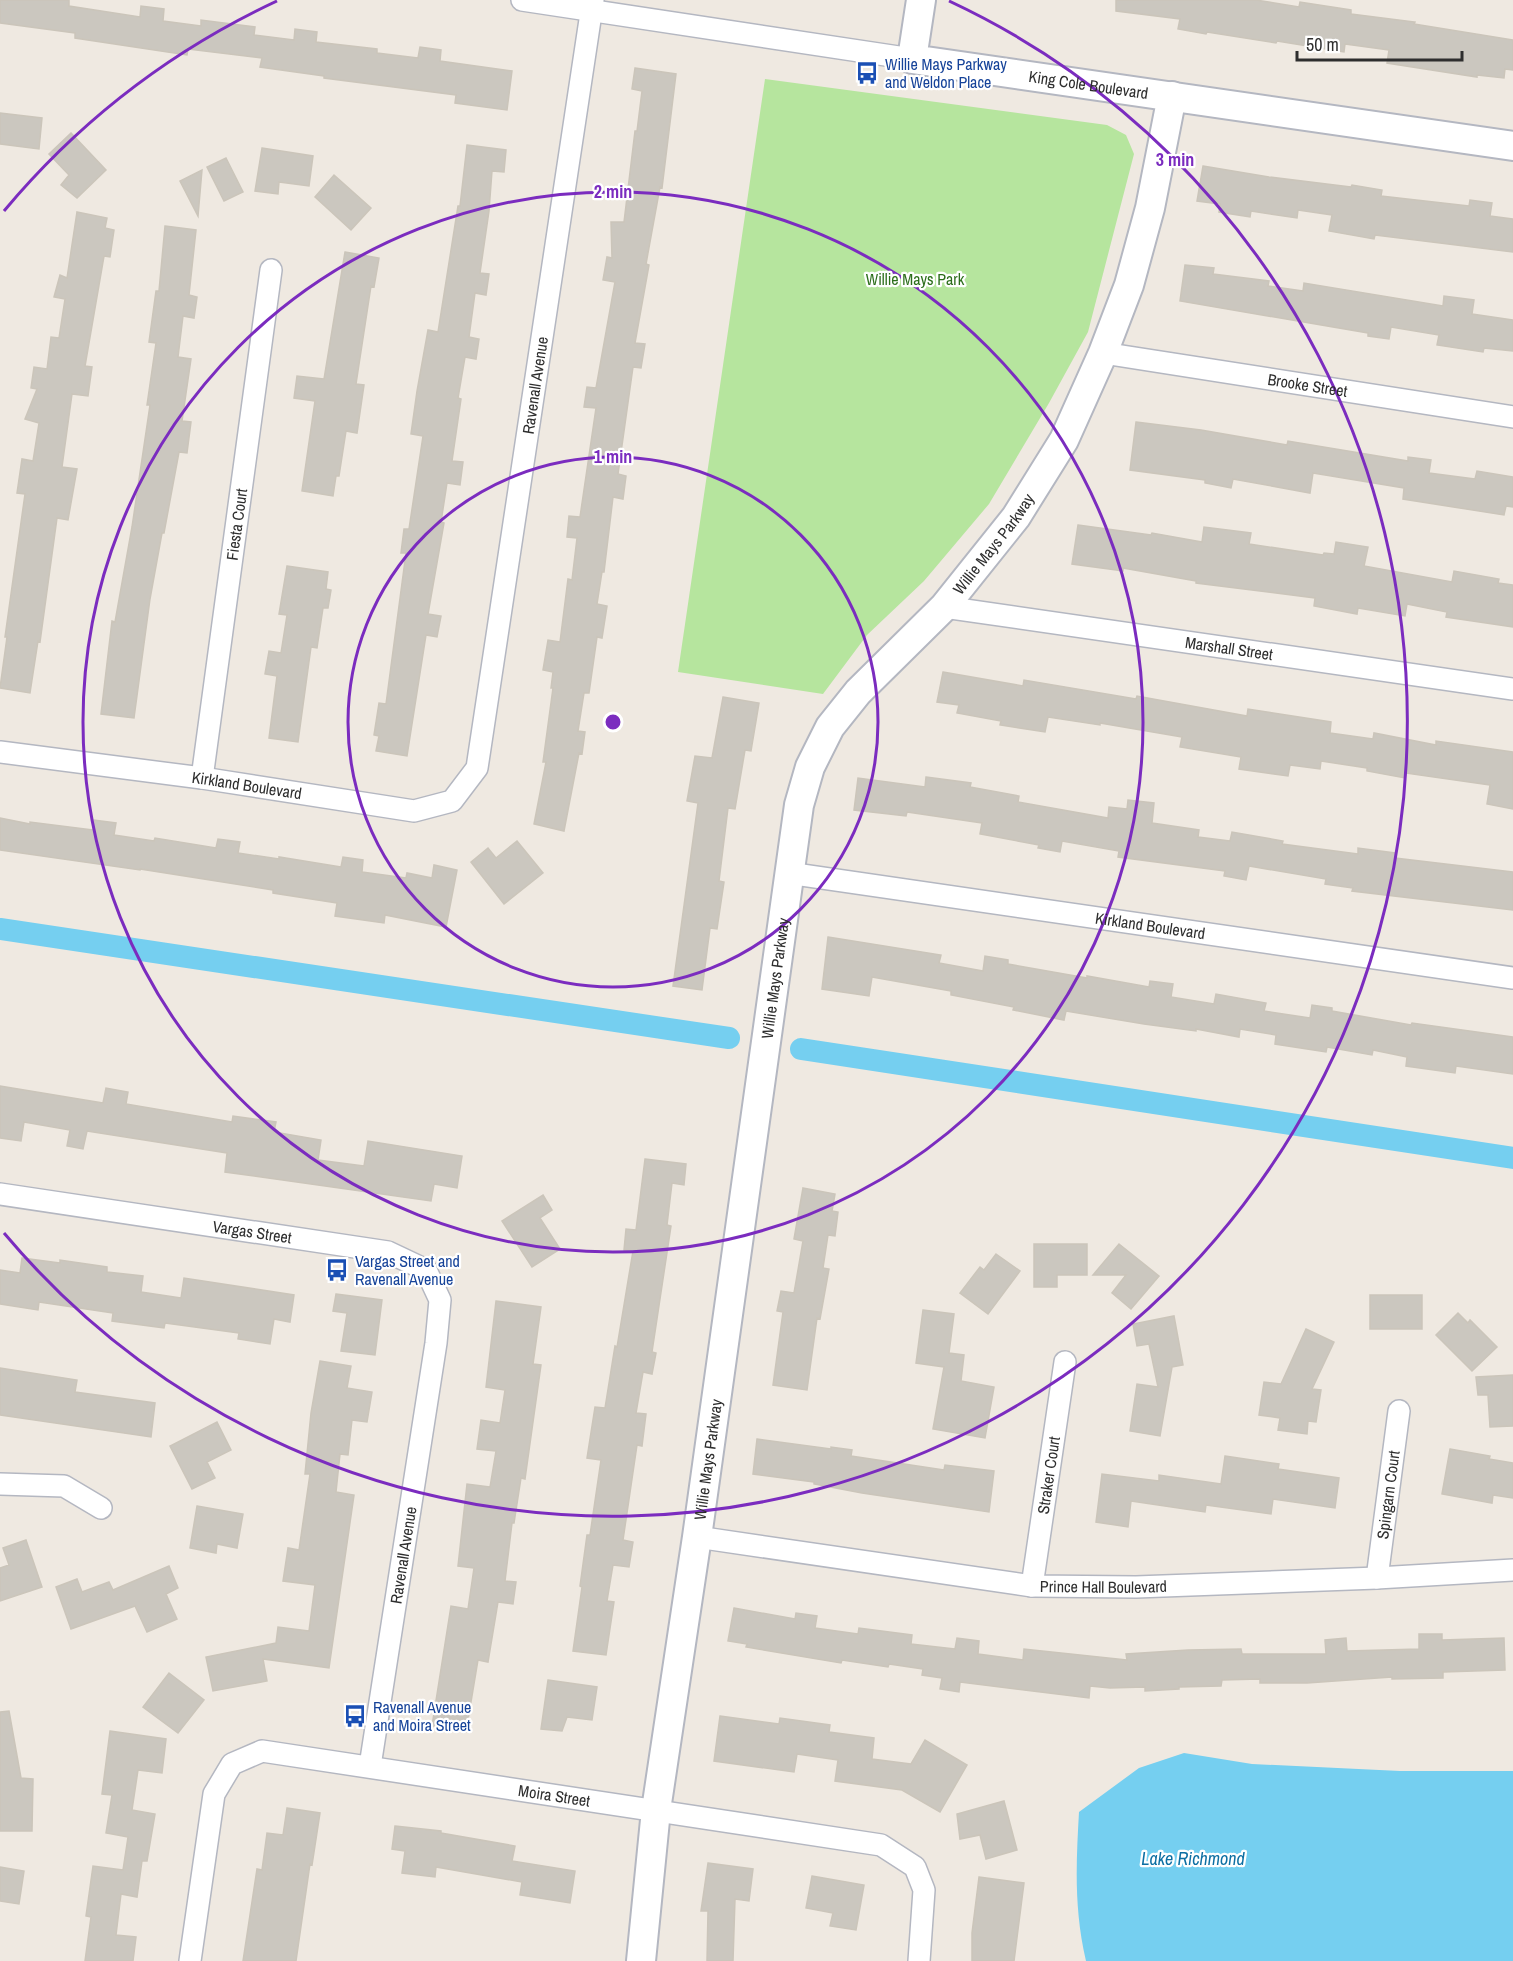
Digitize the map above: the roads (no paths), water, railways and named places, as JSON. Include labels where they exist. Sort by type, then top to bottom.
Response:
[{"type":"street","name":"King Cole Boulevard","points":[[522,0],[592,5],[912,59],[1513,146]]},
{"type":"street","points":[[912,59],[921,0]]},
{"type":"street","name":"Ravenall Avenue","points":[[477,768],[592,5]]},
{"type":"street","name":"Willie Mays Parkway","points":[[641,1961],[656,1810],[697,1537],[799,805],[810,767],[831,727],[858,692],[944,607],[1016,517],[1064,440],[1103,353],[1129,285],[1150,208],[1172,96]]},
{"type":"street","name":"Fiesta Court","points":[[202,778],[271,270]]},
{"type":"street","name":"Brooke Street","points":[[1103,353],[1513,417]]},
{"type":"street","name":"Marshall Street","points":[[944,607],[1513,689]]},
{"type":"street","name":"Kirkland Boulevard","points":[[0,752],[202,778],[414,811],[452,801],[477,768]]},
{"type":"street","name":"Kirkland Boulevard","points":[[788,873],[1513,978]]},
{"type":"street","name":"Vargas Street","points":[[0,1194],[388,1252],[426,1270],[440,1300],[436,1343]]},
{"type":"street","name":"Ravenall Avenue","points":[[370,1766],[436,1343]]},
{"type":"street","name":"Straker Court","points":[[1032,1586],[1065,1362]]},
{"type":"street","name":"Spingarn Court","points":[[1377,1578],[1399,1411]]},
{"type":"street","points":[[0,1484],[64,1486],[101,1508]]},
{"type":"street","name":"Prince Hall Boulevard","points":[[697,1537],[1032,1586],[1136,1587],[1377,1578],[1513,1570]]},
{"type":"street","name":"Moira Street","points":[[190,1961],[214,1794],[232,1764],[262,1751],[881,1845],[915,1867],[924,1890],[919,1961]]},
{"type":"water","name":"Lake Richmond","points":[[1184,1753],[1252,1764],[1400,1771],[1513,1771],[1513,1961],[1086,1961],[1078,1905],[1079,1812],[1139,1768]]},
{"type":"waterway","points":[[0,929],[729,1038]]},
{"type":"waterway","points":[[801,1049],[1513,1158]]},
{"type":"place","name":"Willie Mays Parkway and Weldon Place","points":[[867,73]]},
{"type":"place","name":"Vargas Street and Ravenall Avenue","points":[[337,1270]]},
{"type":"place","name":"Ravenall Avenue and Moira Street","points":[[355,1716]]},
{"type":"park label","name":"Willie Mays Park","points":[[915,279]]}]
